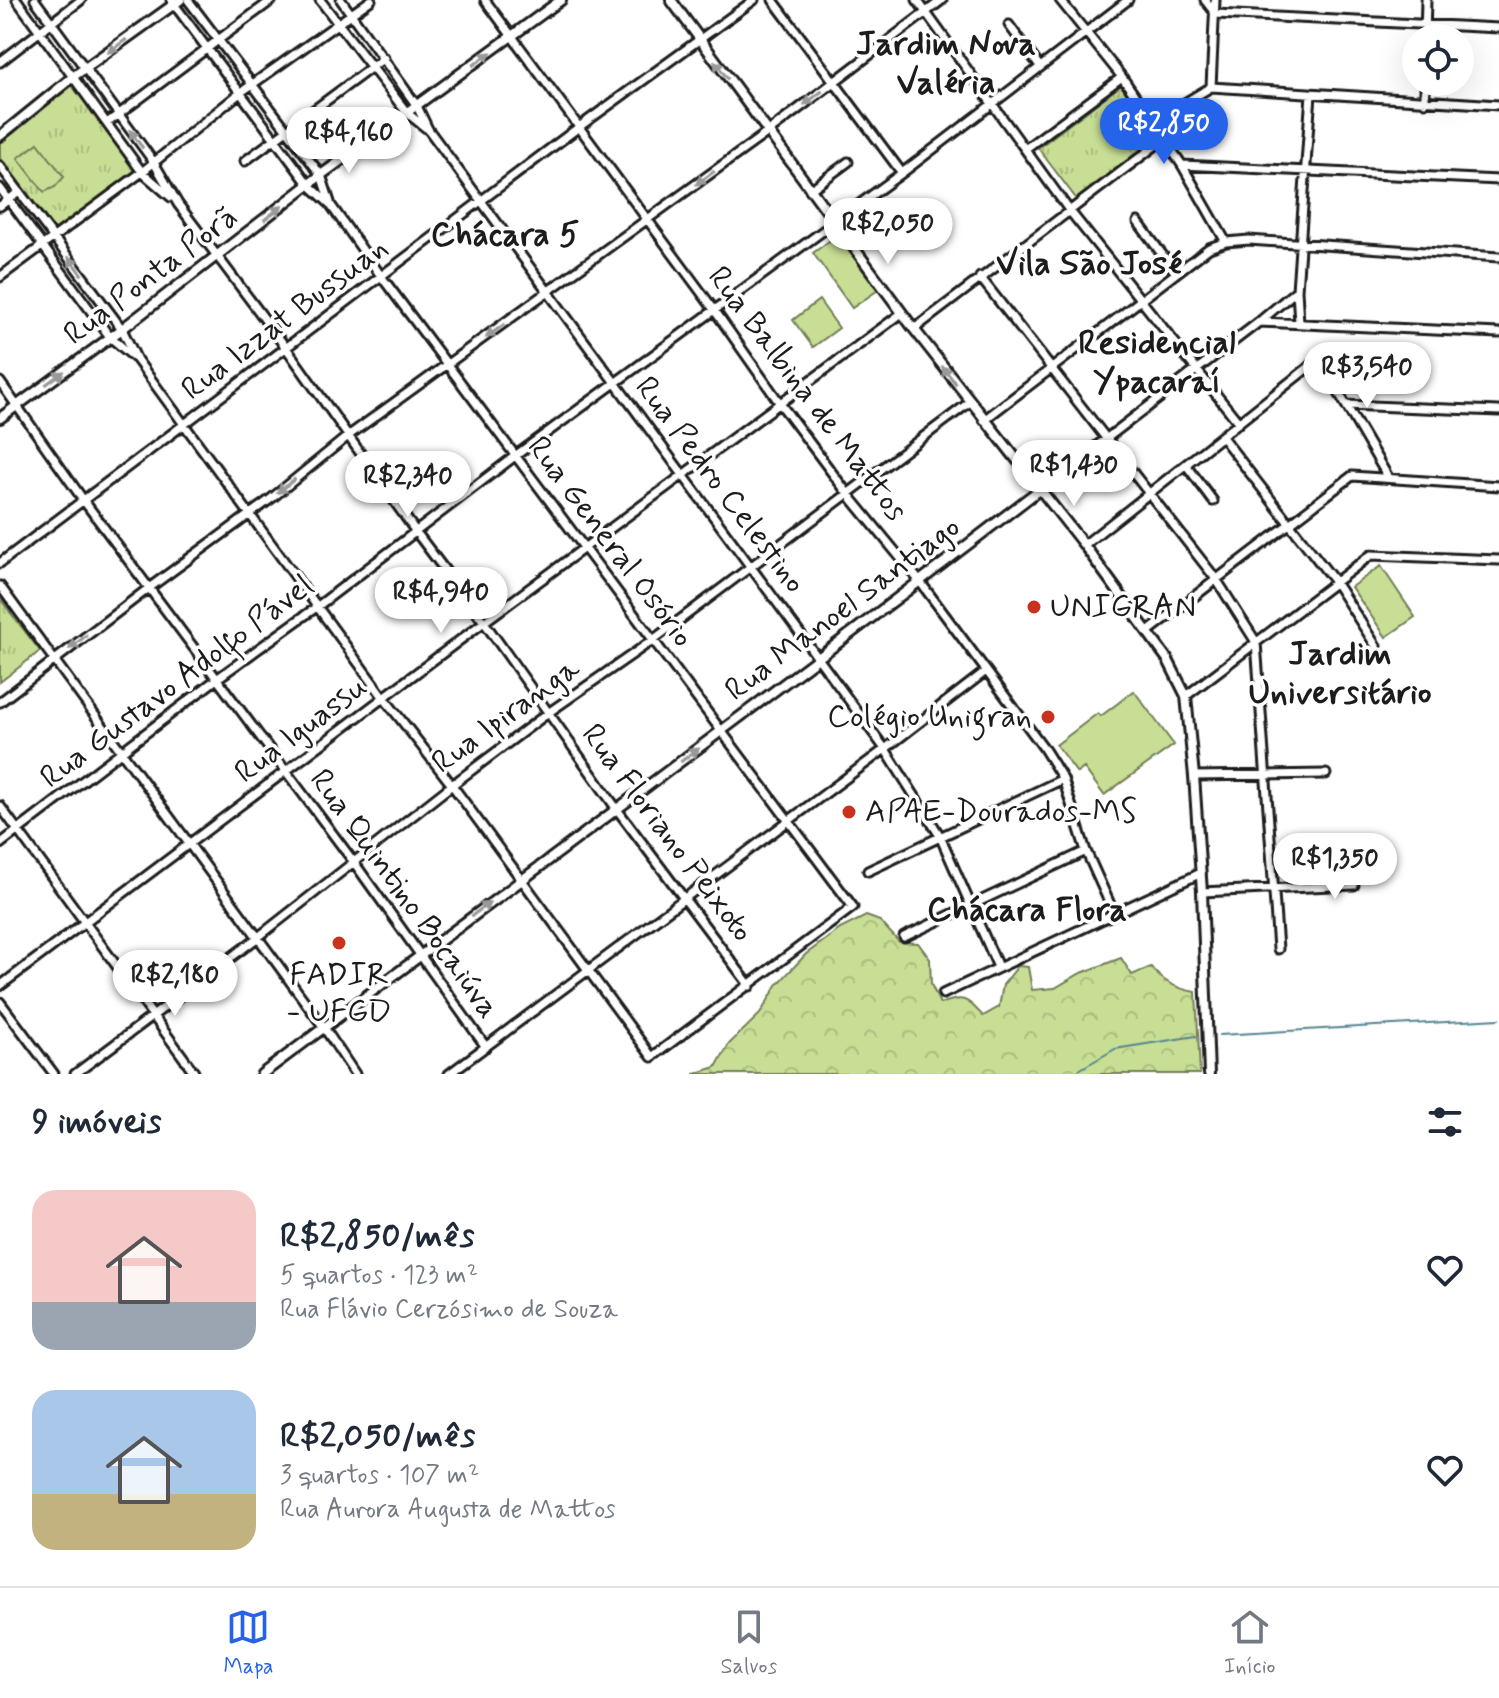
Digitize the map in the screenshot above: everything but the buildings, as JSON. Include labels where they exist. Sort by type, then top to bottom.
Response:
[{"type":"street","name":"Rua Floriano Peixoto","points":[[17,0],[142,172],[178,204]]},
{"type":"street","name":"Rua Floriano Peixoto","points":[[35,0],[153,161],[178,204],[287,349],[616,808],[750,986]]},
{"type":"street","points":[[0,62],[81,0]]},
{"type":"street","name":"Rua General Osório","points":[[188,0],[321,175],[330,204]]},
{"type":"street","points":[[107,123],[272,0]]},
{"type":"street","name":"Rua Pedro Celestino","points":[[320,0],[407,113],[428,129]]},
{"type":"street","name":"Rua Pedro Celestino","points":[[341,0],[417,106],[428,129],[885,749],[940,836],[998,967]]},
{"type":"street","points":[[0,277],[142,172],[240,93],[371,0]]},
{"type":"street","name":"Rua Balbina de Mattos","points":[[485,0],[779,402],[848,494],[921,583],[1043,747],[1063,779],[1086,851],[1114,913]]},
{"type":"street","name":"Rua Ponta Porã","points":[[0,418],[122,329],[321,175],[561,0]]},
{"type":"street","points":[[671,0],[914,329],[1084,545],[1168,660],[1186,696],[1194,776],[1209,1074]]},
{"type":"street","name":"Rua Izzat Bussuan","points":[[0,563],[481,200],[754,0]]},
{"type":"street","points":[[773,0],[902,173]]},
{"type":"street","points":[[917,0],[1069,210],[1239,423]]},
{"type":"street","points":[[0,702],[250,514],[348,436],[768,132],[942,0]]},
{"type":"street","points":[[1060,0],[1122,77],[1153,122],[1182,165],[1226,242]]},
{"type":"street","name":"Rua Gustavo Adolfo Pável","points":[[0,844],[515,456],[902,173],[1128,0]]},
{"type":"street","points":[[1205,0],[1216,14],[1406,24]]},
{"type":"street","points":[[1211,87],[1215,0]]},
{"type":"street","points":[[1425,24],[1426,0]]},
{"type":"street","points":[[0,136],[74,76],[175,2]]},
{"type":"street","name":"Rua General Osório","points":[[175,2],[309,185],[330,204],[853,907],[750,986]]},
{"type":"street","points":[[1009,25],[1040,67]]},
{"type":"street","points":[[1474,27],[1499,28]]},
{"type":"street","points":[[245,161],[384,58]]},
{"type":"street","points":[[1025,149],[1122,77]]},
{"type":"street","points":[[1153,122],[1211,87],[1499,105]]},
{"type":"street","points":[[1299,323],[1297,290],[1311,94]]},
{"type":"street","points":[[1425,96],[1425,102]]},
{"type":"street","points":[[914,329],[1164,139]]},
{"type":"street","points":[[810,190],[848,162]]},
{"type":"street","points":[[1182,165],[1499,180]]},
{"type":"street","points":[[0,166],[122,329],[137,360],[384,698],[452,785],[652,1057],[750,986]]},
{"type":"street","points":[[0,188],[110,337],[137,360]]},
{"type":"street","points":[[0,206],[19,192]]},
{"type":"street","points":[[1138,222],[1176,273]]},
{"type":"street","points":[[984,420],[1209,248],[1226,242],[1249,240],[1499,257]]},
{"type":"street","points":[[980,277],[1216,579],[1256,642],[1278,949]]},
{"type":"street","name":"Rua Manoel Santiago","points":[[262,1074],[519,879],[921,583],[1297,290]]},
{"type":"street","name":"Rua Iguassu","points":[[0,986],[584,547],[902,313]]},
{"type":"street","points":[[1259,322],[1499,333]]},
{"type":"street","points":[[1084,545],[1319,359],[1388,477]]},
{"type":"street","name":"Rua Quintino Bocaiúva","points":[[0,382],[486,1047]]},
{"type":"street","name":"Rua Ipiranga","points":[[75,1074],[257,938],[452,785],[653,640],[970,402]]},
{"type":"street","points":[[1346,405],[1499,411]]},
{"type":"street","points":[[1222,437],[1335,582],[1376,646]]},
{"type":"street","points":[[1187,466],[1213,501]]},
{"type":"street","points":[[1149,631],[1352,476],[1499,486]]},
{"type":"street","points":[[1186,696],[1371,555],[1499,560]]},
{"type":"street","points":[[0,586],[355,1074]]},
{"type":"street","points":[[449,1074],[986,671]]},
{"type":"street","points":[[1194,776],[1326,774]]},
{"type":"street","points":[[868,871],[1063,779]]},
{"type":"street","points":[[0,806],[194,1072]]},
{"type":"street","points":[[904,937],[1086,851]]},
{"type":"street","points":[[943,994],[1201,873]]},
{"type":"street","points":[[1202,892],[1354,885]]},
{"type":"street","points":[[0,1002],[54,1074]]},
{"type":"green space","points":[[74,81],[137,171],[54,230],[0,158],[0,142]]},
{"type":"green space","points":[[1124,83],[1162,133],[1078,201],[1038,148]]},
{"type":"green space","points":[[38,143],[64,177],[55,187],[44,192],[18,158]]},
{"type":"green space","points":[[840,233],[881,288],[852,308],[813,253]]},
{"type":"green space","points":[[819,300],[839,328],[813,347],[793,320]]},
{"type":"green space","points":[[1381,566],[1415,617],[1386,637],[1351,587]]},
{"type":"green space","points":[[0,599],[40,651],[0,682]]},
{"type":"green space","points":[[1134,691],[1174,745],[1104,795],[1084,768],[1077,773],[1056,745],[1098,713],[1101,716]]},
{"type":"green space","points":[[866,916],[880,921],[899,942],[918,943],[930,959],[931,984],[940,1004],[964,1000],[983,1016],[999,1007],[1003,985],[1018,966],[1028,967],[1032,990],[1055,988],[1079,974],[1121,958],[1132,975],[1151,967],[1170,984],[1196,992],[1200,1074],[694,1074],[716,1067],[729,1044],[760,1014],[777,985],[806,954],[840,929]]},
{"type":"waterway","points":[[1219,1035],[1499,1019]]},
{"type":"waterway","points":[[1072,1074],[1115,1049],[1196,1036]]},
{"type":"place","name":"UNIGRAN","points":[[1034,607]]},
{"type":"place","name":"Colégio Unigran","points":[[1048,717]]},
{"type":"place","name":"APAE-Dourados-MS","points":[[849,812]]},
{"type":"place","name":"FADIR - UFGD","points":[[339,943]]},
{"type":"district","name":"Jardim Nova Valéria","points":[[946,64]]},
{"type":"district","name":"Chácara 5","points":[[505,235]]},
{"type":"district","name":"Vila São José","points":[[1089,264]]},
{"type":"district","name":"Residencial Ypacaraí","points":[[1157,362]]},
{"type":"district","name":"Jardim Universitário","points":[[1340,674]]},
{"type":"district","name":"Chácara Flora","points":[[1027,910]]}]
